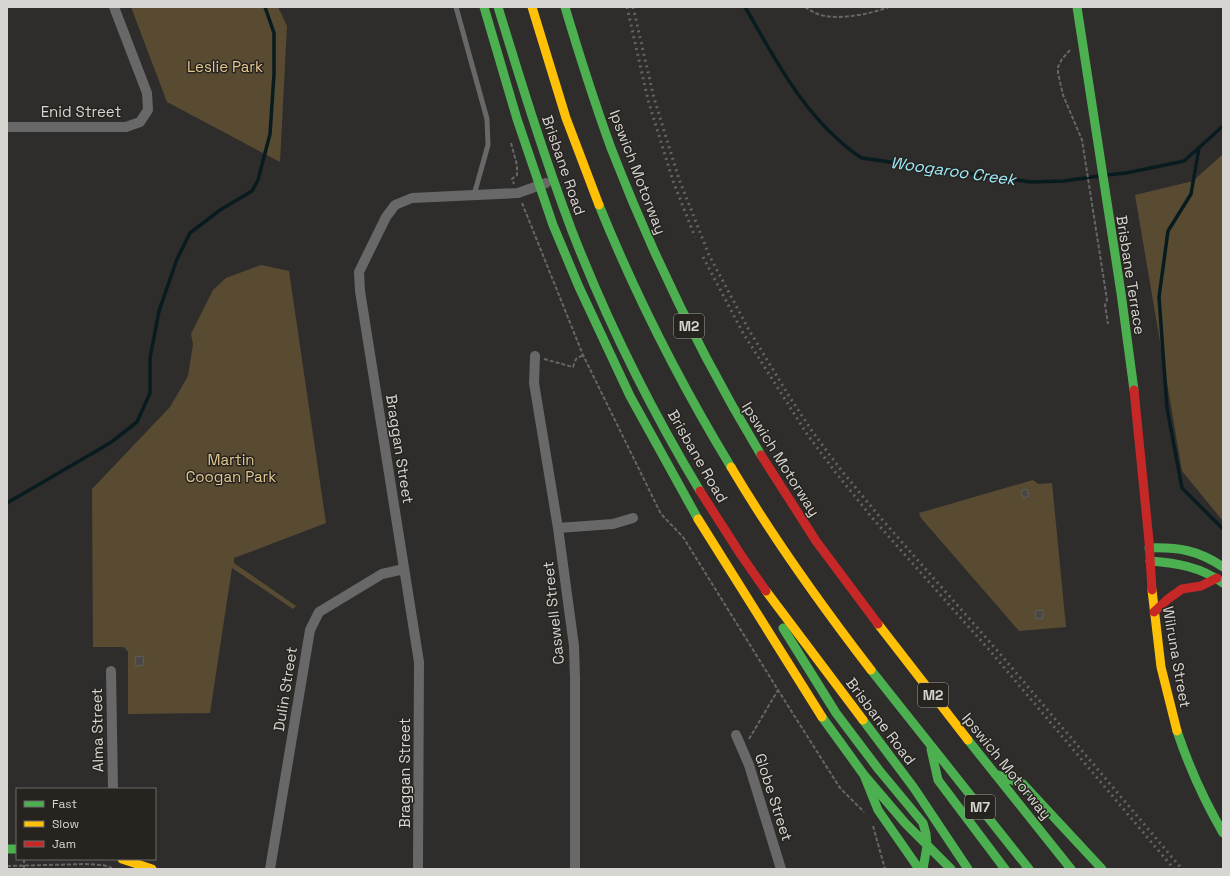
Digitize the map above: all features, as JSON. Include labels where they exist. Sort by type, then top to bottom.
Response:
[{"type":"main road","name":"Brisbane Road","points":[[484,7],[517,119],[539,186],[559,239],[599,332],[630,396],[690,505],[815,706],[864,774],[878,810],[919,869]]},
{"type":"main road","name":"Brisbane Road","points":[[498,7],[553,181],[568,221],[604,306],[646,394],[712,510],[776,606],[925,803],[968,869]]},
{"type":"main road","name":"M2","points":[[532,7],[573,138],[613,240],[645,311],[692,401],[735,474],[776,539],[850,641],[930,744],[938,780],[1005,869]]},
{"type":"main road","name":"Ipswich Motorway","points":[[565,7],[621,174],[664,274],[688,325],[722,389],[787,496],[850,590],[1071,869]]},
{"type":"main road","name":"Brisbane Terrace","points":[[1077,7],[1096,143],[1134,387],[1149,548]]},
{"type":"main road","points":[[1149,548],[1167,547],[1187,549],[1208,557],[1223,567]]},
{"type":"main road","name":"Wilruna Street","points":[[1149,548],[1154,612],[1162,668],[1175,724],[1194,778],[1223,833]]},
{"type":"main road","points":[[1150,561],[1182,564],[1206,571],[1220,581]]},
{"type":"main road","points":[[1154,612],[1182,589],[1190,586],[1201,586],[1220,581]]},
{"type":"main road","points":[[776,606],[778,622],[828,701],[878,770],[923,823],[928,847],[923,869]]},
{"type":"main road","name":"M7","points":[[930,744],[1029,869]]},
{"type":"main road","points":[[864,774],[905,823],[951,869]]},
{"type":"main road","points":[[995,774],[1023,784],[1102,869]]},
{"type":"main road","points":[[125,860],[152,869]]},
{"type":"street","name":"Enid Street","points":[[7,127],[126,127],[140,122],[148,110],[147,93],[114,7]]},
{"type":"street","name":"Braggan Street","points":[[418,869],[419,662],[360,291],[359,272],[386,217],[395,205],[412,198],[518,193],[553,181]]},
{"type":"street","name":"Caswell Street","points":[[534,356],[534,383],[558,528],[574,646],[575,869]]},
{"type":"street","points":[[558,528],[613,524],[633,518]]},
{"type":"street","name":"Dulin Street","points":[[270,869],[310,630],[319,612],[382,574],[404,569]]},
{"type":"street","name":"Alma Street","points":[[111,671],[113,788]]},
{"type":"street","name":"Globe Street","points":[[736,735],[743,749],[781,869]]},
{"type":"lane","points":[[456,7],[487,119],[488,145],[474,195]]},
{"type":"path","points":[[805,7],[824,16],[869,13],[889,7]]},
{"type":"path","points":[[1081,40],[1062,59],[1058,67],[1063,95],[1082,140],[1107,300],[1105,305],[1108,324]]},
{"type":"path","points":[[534,356],[573,367],[576,359],[583,354]]},
{"type":"path","points":[[743,749],[778,690]]},
{"type":"path","points":[[24,860],[24,869]]},
{"type":"path","points":[[7,866],[103,865],[117,869]]},
{"type":"green space","name":"Leslie Park","points":[[131,7],[278,7],[287,26],[280,162],[167,102]]},
{"type":"green space","points":[[1223,154],[1223,521],[1182,471],[1135,195],[1193,181]]},
{"type":"green space","name":"Martin Coogan Park","points":[[261,265],[289,271],[326,523],[234,558],[234,563],[296,606],[293,609],[232,568],[210,713],[128,714],[128,652],[124,647],[93,647],[92,489],[170,407],[188,376],[193,344],[191,334],[213,290],[226,278]]},
{"type":"green space","points":[[1033,480],[1038,484],[1052,483],[1066,627],[1019,631],[921,518],[919,513]]},
{"type":"building","points":[[1027,489],[1029,496],[1023,498],[1021,491]]},
{"type":"building","points":[[1043,610],[1043,618],[1036,619],[1035,611]]},
{"type":"building","points":[[143,656],[144,665],[136,666],[135,657]]},
{"type":"waterway","name":"Woogaroo Creek","points":[[7,503],[110,443],[137,422],[150,393],[150,358],[159,311],[177,259],[190,233],[220,210],[252,191],[258,180],[270,134],[274,74],[274,33],[265,7]]},
{"type":"waterway","name":"Woogaroo Creek","points":[[745,7],[782,71],[803,101],[827,129],[848,148],[862,158],[1031,182],[1063,181],[1100,176]]},
{"type":"waterway","name":"Woogaroo Creek","points":[[1106,175],[1126,173],[1184,161],[1223,126]]},
{"type":"waterway","points":[[1199,148],[1191,194],[1168,231],[1159,297],[1167,408],[1182,488],[1223,529]]},
{"type":"railway","points":[[627,7],[648,100],[673,181],[695,237]]},
{"type":"railway","points":[[633,7],[654,98],[679,179],[709,255],[749,330],[789,396],[812,431],[841,470],[879,516],[996,649],[1182,869]]},
{"type":"railway","points":[[703,257],[743,333],[807,434],[836,473],[874,520],[991,652],[1174,869]]},
{"type":"traffic: fast","points":[[484,7],[517,119],[553,225],[579,287],[630,396],[698,519]]},
{"type":"traffic: fast","points":[[498,7],[542,147],[585,265],[630,364],[700,491]]},
{"type":"traffic: fast","points":[[565,7],[611,148],[643,227],[698,343],[761,455]]},
{"type":"traffic: fast","points":[[1077,7],[1121,293],[1134,390]]},
{"type":"traffic: fast","points":[[599,205],[628,273],[660,339],[694,403],[731,467]]},
{"type":"traffic: fast","points":[[1149,548],[1179,549],[1196,553],[1223,567]]},
{"type":"traffic: fast","points":[[1150,561],[1188,567],[1206,573],[1223,583]]},
{"type":"traffic: fast","points":[[783,628],[836,713],[879,770],[923,823],[927,846],[923,869]]},
{"type":"traffic: fast","points":[[871,670],[1029,869]]},
{"type":"traffic: fast","points":[[822,717],[864,775],[878,810],[919,869]]},
{"type":"traffic: fast","points":[[863,720],[914,788],[968,869]]},
{"type":"traffic: fast","points":[[1177,731],[1197,783],[1223,833]]},
{"type":"traffic: fast","points":[[968,740],[1071,869]]},
{"type":"traffic: fast","points":[[931,749],[938,780],[1005,869]]},
{"type":"traffic: fast","points":[[995,774],[1023,784],[1102,869]]},
{"type":"traffic: fast","points":[[864,775],[905,823],[951,869]]},
{"type":"traffic: fast","points":[[7,849],[16,849]]},
{"type":"traffic: slow","points":[[532,7],[566,118],[599,205]]},
{"type":"traffic: slow","points":[[731,467],[798,571],[871,670]]},
{"type":"traffic: slow","points":[[698,519],[822,717]]},
{"type":"traffic: slow","points":[[1152,590],[1161,667],[1177,731]]},
{"type":"traffic: slow","points":[[766,591],[863,720]]},
{"type":"traffic: slow","points":[[878,624],[968,740]]},
{"type":"traffic: slow","points":[[125,860],[152,869]]},
{"type":"traffic: jam","points":[[1134,390],[1149,541],[1152,590]]},
{"type":"traffic: jam","points":[[761,455],[816,541],[878,624]]},
{"type":"traffic: jam","points":[[700,491],[766,591]]},
{"type":"traffic: jam","points":[[1154,612],[1182,589],[1201,586],[1217,578]]}]
